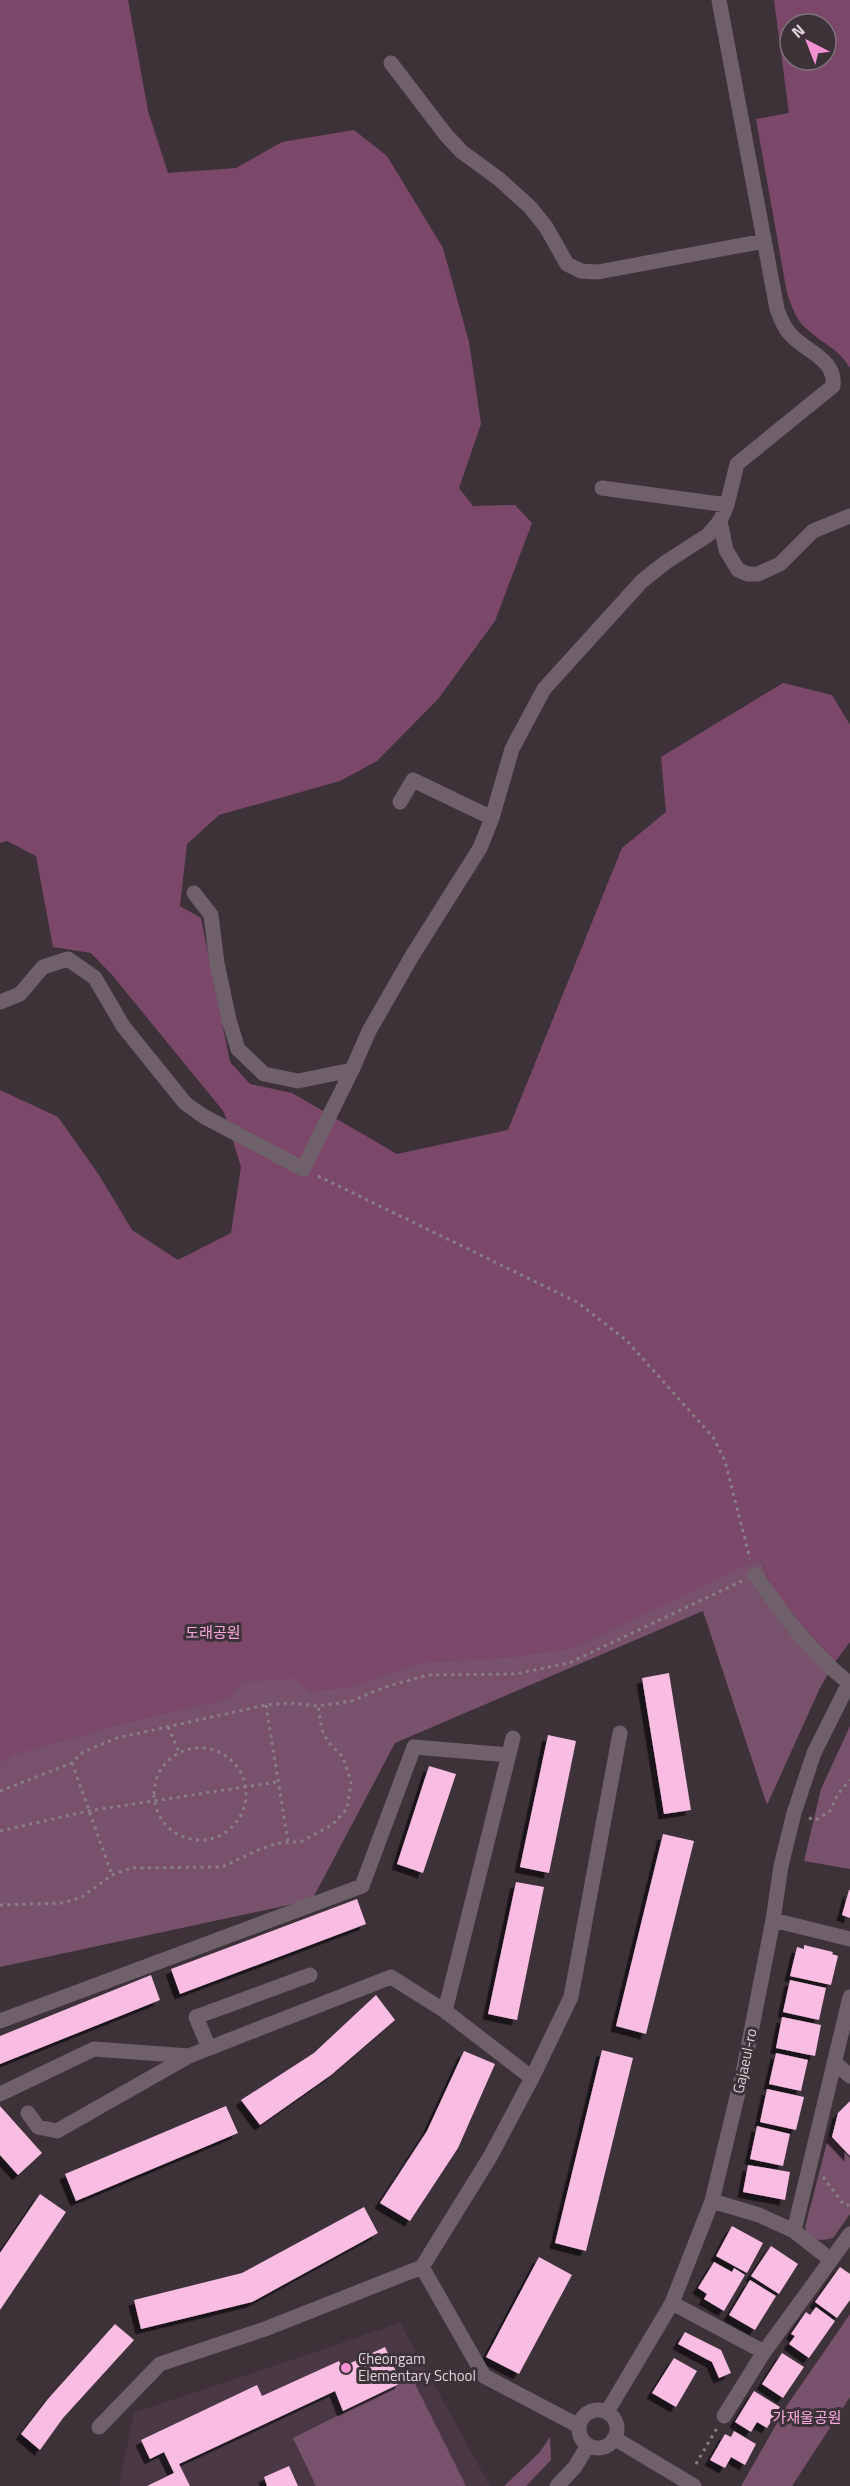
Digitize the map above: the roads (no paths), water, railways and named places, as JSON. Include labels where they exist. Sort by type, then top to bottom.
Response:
[{"type":"street","points":[[0,1002],[20,994],[43,967],[68,959],[95,978],[123,1026],[185,1103],[203,1116],[303,1169],[369,1031],[412,956],[480,848],[492,818],[512,749],[544,689],[642,581],[666,562],[708,535],[720,521],[727,505],[736,464],[833,386],[834,375],[830,366],[793,337],[783,325],[777,309],[719,0]]},
{"type":"street","points":[[391,63],[446,135],[462,152],[499,179],[530,207],[546,228],[567,264],[581,271],[598,272],[764,241]]},
{"type":"street","points":[[602,488],[727,505]]},
{"type":"street","points":[[720,521],[726,550],[738,570],[748,574],[758,574],[780,564],[813,531],[850,516]]},
{"type":"street","points":[[400,802],[413,780],[492,818]]},
{"type":"street","points":[[194,893],[211,915],[217,963],[229,1020],[238,1049],[264,1074],[298,1081],[352,1070]]},
{"type":"street","points":[[754,1575],[793,1628],[830,1667],[849,1682]]},
{"type":"street","name":"Gajaeul-ro","points":[[607,2412],[672,2303],[712,2201],[744,2068],[794,1813],[814,1753],[849,1682]]},
{"type":"street","points":[[99,2427],[160,2364],[265,2329],[422,2267],[490,2157],[571,1997],[620,1733]]},
{"type":"street","points":[[445,2011],[513,1738]]},
{"type":"street","points":[[0,2021],[362,1886],[414,1747],[509,1755]]},
{"type":"street","points":[[773,1920],[850,1939]]},
{"type":"street","points":[[209,2048],[196,2017],[310,1975]]},
{"type":"street","points":[[28,2113],[38,2127],[57,2130],[189,2056],[391,1977],[445,2011],[532,2078]]},
{"type":"street","points":[[794,2231],[850,1997]]},
{"type":"street","points":[[0,2094],[94,2049],[189,2056]]},
{"type":"street","points":[[834,2062],[850,2076]]},
{"type":"street","points":[[712,2201],[759,2215],[794,2231],[831,2260]]},
{"type":"street","points":[[723,2416],[764,2352],[850,2234]]},
{"type":"street","points":[[422,2267],[484,2376],[579,2426]]},
{"type":"street","points":[[672,2303],[764,2352]]},
{"type":"street","points":[[593,2410],[607,2412],[616,2424],[614,2438],[602,2447],[588,2445],[582,2440],[579,2426],[586,2414],[593,2410]]},
{"type":"street","points":[[614,2438],[694,2486]]},
{"type":"street","points":[[557,2486],[575,2467],[588,2445]]},
{"type":"place","name":"Cheongam Elementary School","points":[[346,2368]]},
{"type":"park label","name":"도래공원","points":[[213,1633]]},
{"type":"park label","name":"가재울공원","points":[[807,2418]]}]
